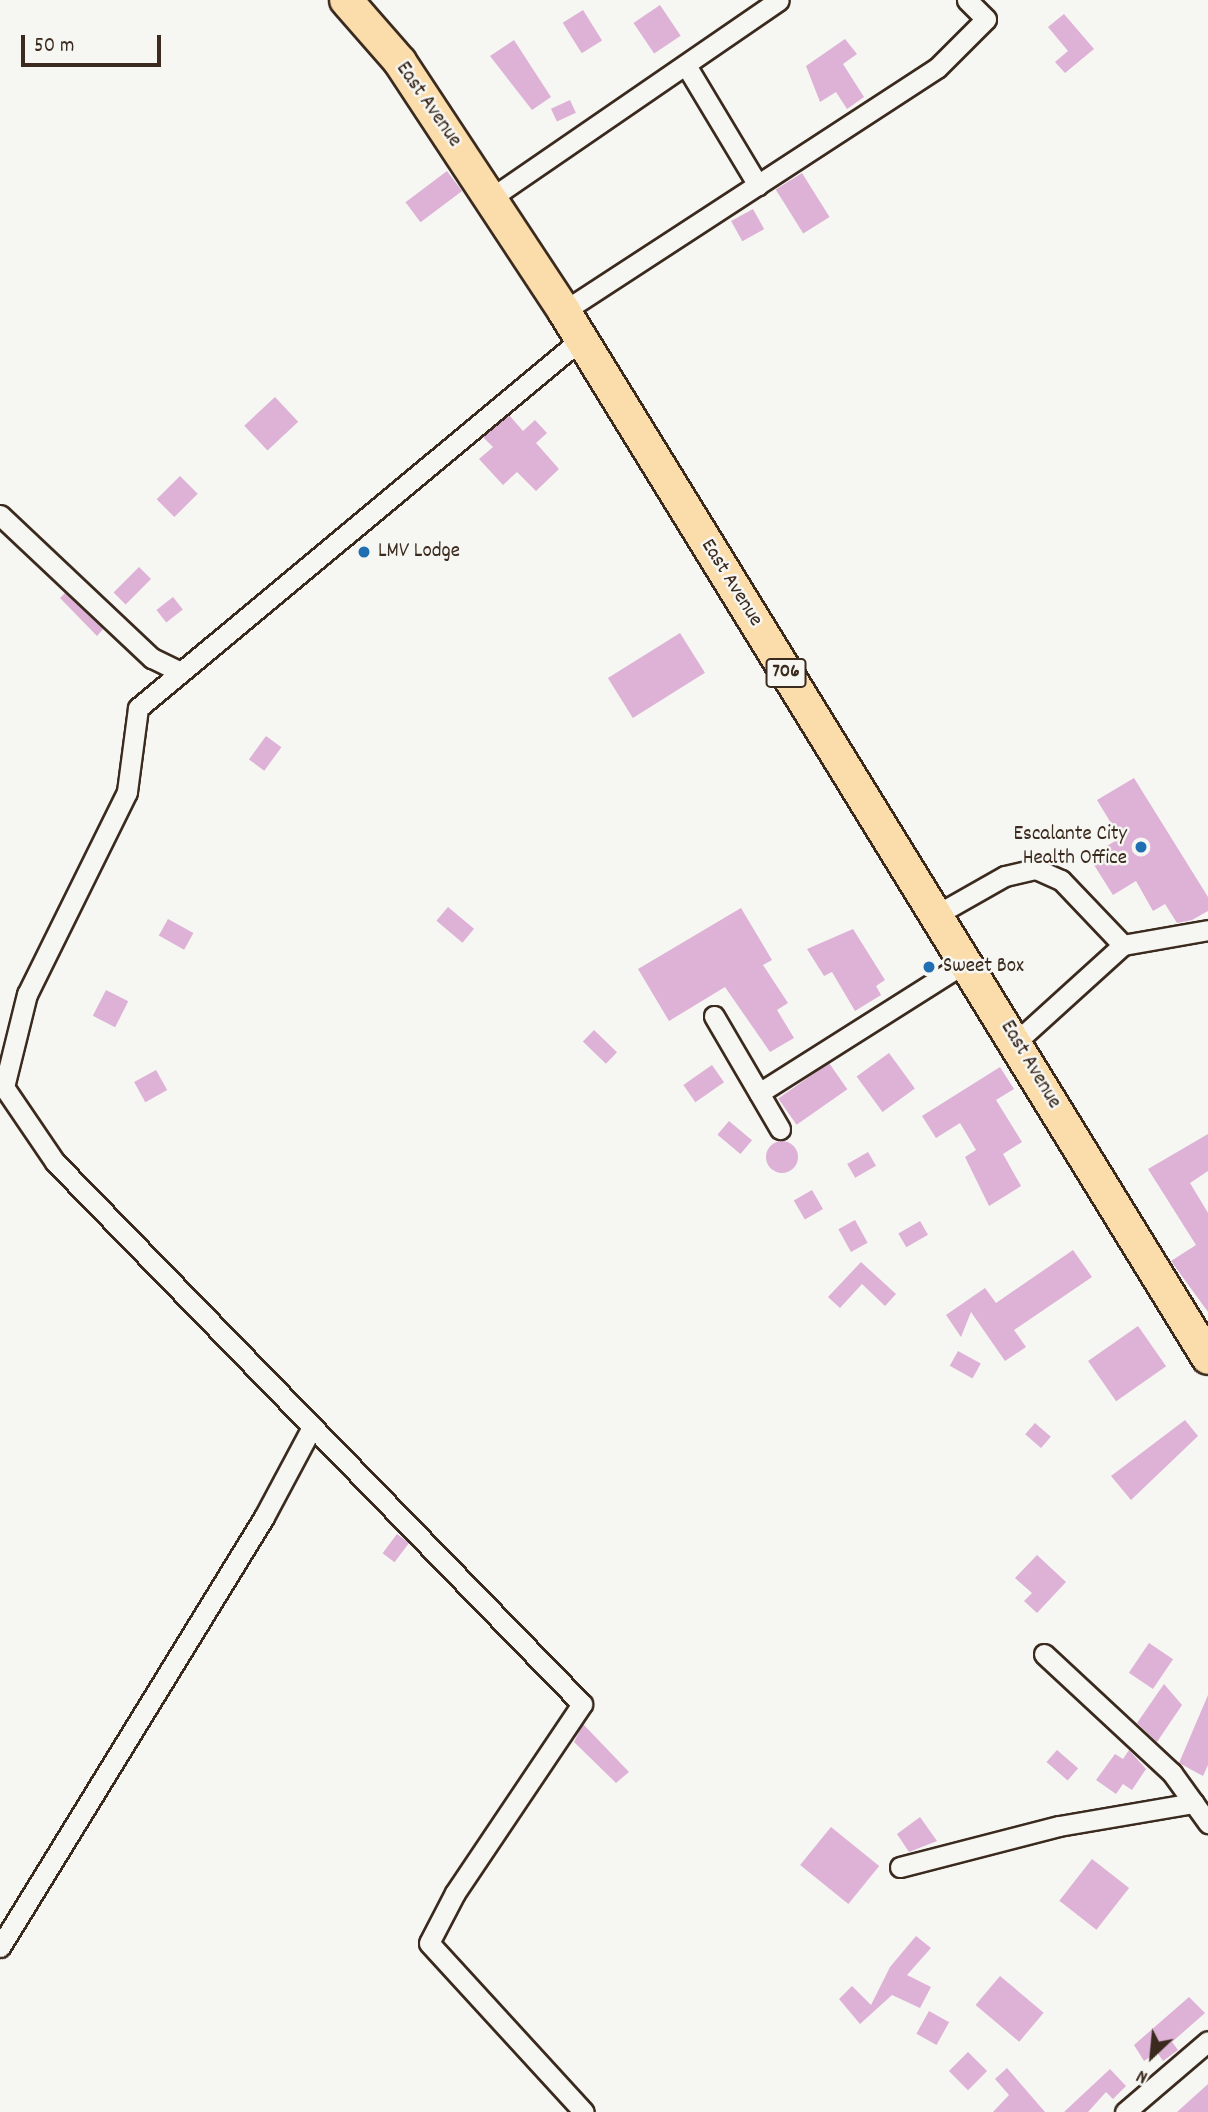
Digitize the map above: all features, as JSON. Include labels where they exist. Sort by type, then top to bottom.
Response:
[{"type":"main road","name":"East Avenue","points":[[346,0],[400,62],[564,311],[1208,1358]]},
{"type":"street","points":[[491,198],[687,67],[779,0]]},
{"type":"street","points":[[564,311],[937,68],[986,19],[967,0]]},
{"type":"street","points":[[687,67],[758,185]]},
{"type":"street","points":[[580,340],[138,708],[127,792],[27,994],[4,1087],[55,1162],[582,1704],[455,1893],[429,1943],[584,2112]]},
{"type":"street","points":[[0,515],[152,657],[181,672]]},
{"type":"street","points":[[936,915],[1005,876],[1036,869],[1061,880],[1123,945]]},
{"type":"street","points":[[1016,1042],[1123,945],[1208,930]]},
{"type":"street","points":[[759,1093],[966,962]]},
{"type":"street","points":[[714,1016],[780,1129]]},
{"type":"street","points":[[0,1947],[264,1517],[312,1427]]},
{"type":"street","points":[[1044,1654],[1172,1773],[1208,1823]]},
{"type":"street","points":[[900,1867],[1059,1826],[1194,1803]]},
{"type":"street","points":[[1125,2112],[1208,2041]]},
{"type":"building","points":[[660,5],[681,36],[654,54],[633,23]]},
{"type":"building","points":[[583,10],[602,41],[582,53],[563,23]]},
{"type":"building","points":[[1064,14],[1094,49],[1065,73],[1055,62],[1068,51],[1048,27]]},
{"type":"building","points":[[845,39],[857,54],[843,64],[864,97],[847,109],[836,92],[820,102],[806,66]]},
{"type":"building","points":[[514,40],[551,97],[532,110],[490,56]]},
{"type":"building","points":[[570,100],[576,113],[557,122],[551,109]]},
{"type":"building","points":[[447,171],[462,191],[421,222],[405,202]]},
{"type":"building","points":[[802,173],[830,217],[803,234],[776,189]]},
{"type":"building","points":[[753,209],[764,229],[742,241],[731,221]]},
{"type":"building","points":[[275,397],[298,422],[267,451],[244,426]]},
{"type":"building","points":[[509,415],[523,431],[535,420],[547,433],[536,443],[559,469],[536,491],[517,472],[503,485],[479,459],[493,447],[483,437]]},
{"type":"building","points":[[180,476],[198,494],[174,517],[157,499]]},
{"type":"building","points":[[139,567],[151,579],[126,604],[114,592]]},
{"type":"building","points":[[65,593],[103,629],[97,636],[60,598]]},
{"type":"building","points":[[173,597],[183,610],[166,623],[156,610]]},
{"type":"building","points":[[680,633],[705,673],[633,718],[608,678]]},
{"type":"building","points":[[266,736],[281,747],[264,771],[249,759]]},
{"type":"building","name":"Escalante City Health Office","points":[[1134,778],[1208,897],[1208,911],[1192,920],[1177,923],[1165,904],[1153,911],[1136,881],[1113,895],[1089,857],[1120,838],[1097,800]]},
{"type":"building","points":[[448,907],[474,929],[462,943],[436,921]]},
{"type":"building","points":[[741,908],[772,960],[763,965],[788,1003],[777,1010],[794,1038],[770,1052],[725,987],[669,1021],[638,969]]},
{"type":"building","points":[[168,919],[193,933],[184,950],[159,936]]},
{"type":"building","points":[[853,929],[885,980],[876,986],[881,995],[855,1011],[832,972],[824,976],[807,949]]},
{"type":"building","points":[[106,990],[128,1001],[115,1027],[93,1016]]},
{"type":"building","points":[[594,1030],[617,1052],[606,1064],[583,1042]]},
{"type":"building","points":[[889,1053],[915,1089],[883,1112],[857,1077]]},
{"type":"building","points":[[829,1063],[847,1089],[797,1125],[778,1099]]},
{"type":"building","points":[[712,1065],[724,1082],[695,1102],[683,1085]]},
{"type":"building","points":[[1000,1067],[1014,1089],[996,1100],[1022,1142],[1003,1154],[1021,1186],[989,1206],[965,1157],[976,1150],[960,1123],[936,1138],[922,1116]]},
{"type":"building","points":[[156,1070],[167,1090],[145,1102],[134,1082]]},
{"type":"building","points":[[729,1121],[752,1140],[740,1154],[717,1135]]},
{"type":"building","points":[[1208,1134],[1208,1171],[1190,1183],[1208,1213],[1208,1312],[1171,1261],[1196,1245],[1148,1169]]},
{"type":"building","points":[[782,1141],[793,1146],[798,1157],[793,1168],[782,1173],[771,1168],[766,1157],[771,1146]]},
{"type":"building","points":[[868,1152],[876,1166],[855,1178],[847,1164]]},
{"type":"building","points":[[812,1190],[823,1209],[805,1220],[794,1200]]},
{"type":"building","points":[[855,1220],[868,1243],[851,1252],[838,1229]]},
{"type":"building","points":[[920,1221],[928,1235],[906,1247],[898,1234]]},
{"type":"building","points":[[1073,1250],[1092,1277],[1014,1330],[1026,1347],[1005,1361],[971,1312],[961,1337],[946,1315],[985,1288],[996,1303]]},
{"type":"building","points":[[861,1262],[896,1294],[885,1306],[862,1284],[840,1308],[828,1297]]},
{"type":"building","points":[[1138,1326],[1166,1366],[1116,1401],[1088,1361]]},
{"type":"building","points":[[958,1351],[981,1364],[972,1378],[950,1366]]},
{"type":"building","points":[[1185,1420],[1198,1436],[1131,1500],[1111,1476]]},
{"type":"building","points":[[1035,1423],[1051,1437],[1041,1448],[1025,1434]]},
{"type":"building","points":[[397,1534],[409,1543],[395,1562],[383,1553]]},
{"type":"building","points":[[1037,1555],[1066,1582],[1037,1613],[1024,1601],[1032,1593],[1015,1578]]},
{"type":"building","points":[[1149,1643],[1173,1659],[1153,1689],[1129,1673]]},
{"type":"building","points":[[1164,1684],[1182,1705],[1157,1742],[1137,1723]]},
{"type":"building","points":[[1208,1695],[1208,1765],[1203,1776],[1179,1763]]},
{"type":"building","points":[[583,1724],[629,1772],[616,1783],[574,1742]]},
{"type":"building","points":[[1057,1750],[1078,1768],[1068,1780],[1047,1762]]},
{"type":"building","points":[[1129,1750],[1146,1769],[1132,1790],[1123,1784],[1116,1794],[1096,1780],[1115,1754],[1123,1759]]},
{"type":"building","points":[[920,1817],[937,1841],[909,1852],[897,1834]]},
{"type":"building","points":[[831,1827],[879,1866],[848,1904],[800,1865]]},
{"type":"building","points":[[1092,1859],[1129,1888],[1096,1930],[1059,1901]]},
{"type":"building","points":[[916,1936],[931,1948],[907,1975],[931,1987],[920,2008],[892,1995],[860,2024],[839,1999],[852,1986],[871,2005],[890,1967]]},
{"type":"building","points":[[1000,1976],[1044,2013],[1019,2042],[976,2005]]},
{"type":"building","points":[[1189,1997],[1205,2013],[1172,2042],[1178,2050],[1163,2061],[1157,2052],[1144,2061],[1134,2045]]},
{"type":"building","points":[[929,2011],[949,2022],[937,2045],[916,2034]]},
{"type":"building","points":[[968,2052],[987,2071],[968,2090],[949,2071]]},
{"type":"building","points":[[1007,2068],[1045,2112],[993,2112],[1009,2095],[995,2079]]},
{"type":"building","points":[[1110,2069],[1126,2086],[1113,2099],[1106,2092],[1088,2112],[1064,2112]]},
{"type":"building","points":[[1208,2084],[1208,2112],[1177,2112]]},
{"type":"place","name":"LMV Lodge","points":[[364,552]]},
{"type":"place","name":"Escalante City Health Office","points":[[1141,847]]},
{"type":"place","name":"Sweet Box","points":[[929,967]]}]
